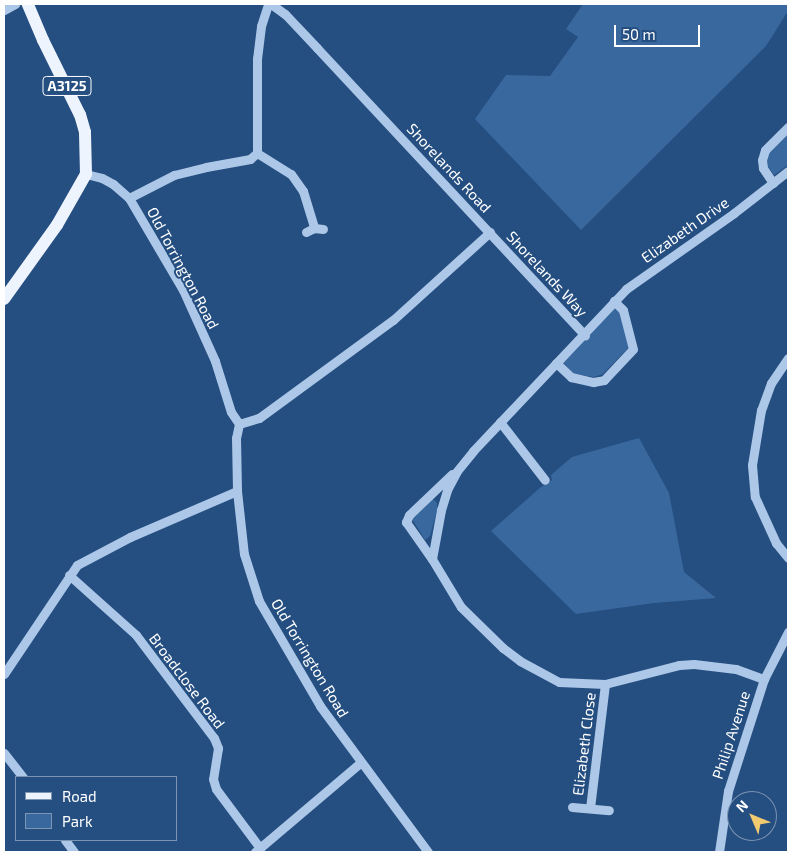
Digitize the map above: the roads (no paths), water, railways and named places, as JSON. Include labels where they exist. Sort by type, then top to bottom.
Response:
[{"type":"main road","name":"A3125","points":[[28,4],[43,40],[80,115],[85,132],[86,174]]},
{"type":"main road","points":[[4,299],[57,225],[86,174]]},
{"type":"street","points":[[4,10],[15,4]]},
{"type":"street","points":[[129,198],[174,175],[206,166],[250,159],[257,153],[257,58],[261,26],[270,4]]},
{"type":"street","name":"Shorelands Road","points":[[239,424],[259,418],[393,320],[490,232],[285,14],[270,4]]},
{"type":"street","points":[[773,183],[763,168],[762,160],[765,150],[788,126]]},
{"type":"street","points":[[257,153],[291,174],[298,182],[308,205],[314,230]]},
{"type":"street","name":"Elizabeth Drive","points":[[764,679],[736,669],[694,664],[679,665],[605,684],[559,682],[520,662],[461,607],[432,559],[407,524],[407,518],[457,471],[500,422],[585,335],[626,289],[788,171]]},
{"type":"street","name":"Old Torrington Road","points":[[86,174],[113,184],[129,198],[194,313],[215,361],[231,412],[239,424],[236,438],[237,491],[244,554],[259,601],[320,706],[360,763],[428,852]]},
{"type":"street","name":"Shorelands Way","points":[[490,232],[585,335]]},
{"type":"street","points":[[556,363],[571,377],[593,382],[604,380],[627,356],[633,349],[632,340],[623,310],[614,301]]},
{"type":"street","points":[[788,358],[771,383],[760,410],[752,466],[755,497],[776,543],[788,558]]},
{"type":"street","points":[[500,422],[545,480]]},
{"type":"street","name":"Elizabeth Drive","points":[[432,559],[440,510],[457,471]]},
{"type":"street","points":[[4,674],[68,575],[77,565],[130,537],[237,491]]},
{"type":"street","name":"Broadclose Road","points":[[68,575],[136,635],[214,738],[218,748],[213,780],[216,789],[257,850]]},
{"type":"street","name":"Philip Avenue","points":[[719,852],[728,791],[764,679],[788,632]]},
{"type":"street","name":"Elizabeth Close","points":[[590,808],[605,684]]},
{"type":"street","points":[[4,752],[21,776]]},
{"type":"street","points":[[257,850],[360,763]]},
{"type":"street","name":"Elizabeth Close","points":[[572,807],[609,810]]},
{"type":"street","points":[[66,841],[74,852]]}]
